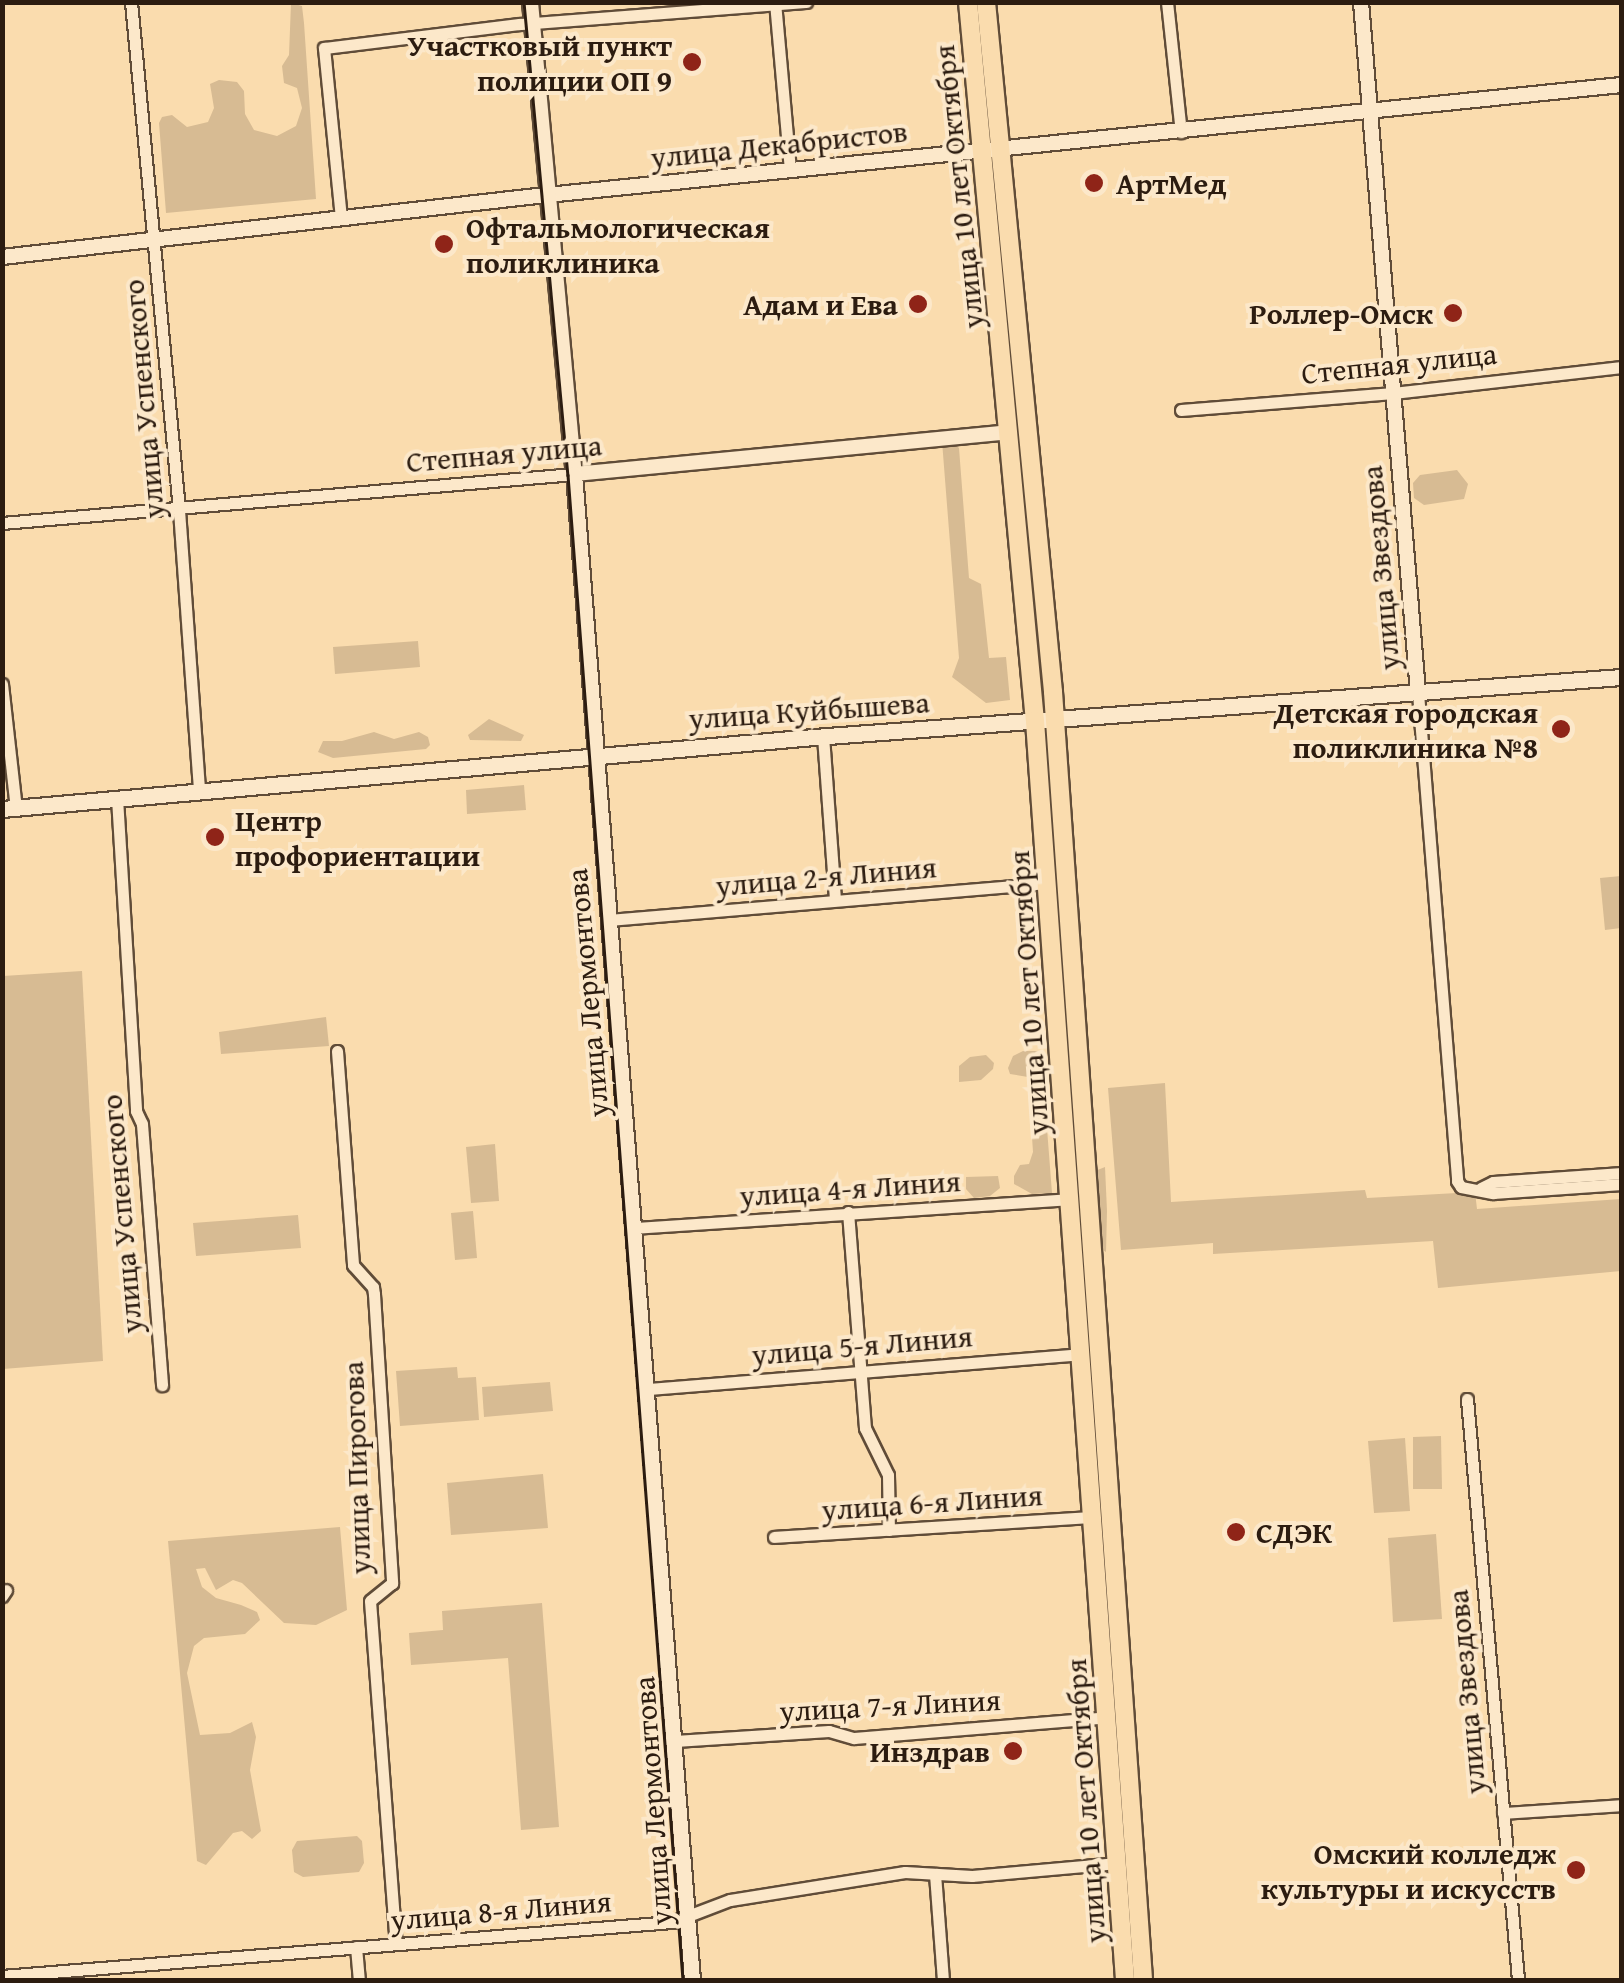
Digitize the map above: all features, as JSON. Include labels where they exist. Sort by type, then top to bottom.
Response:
[{"type":"main road","name":"улица Лермонтова","points":[[530,2],[574,474],[692,1980]]},
{"type":"main road","name":"улица 10 лет Октября","points":[[968,2],[992,151],[1054,719],[1143,1980]]},
{"type":"main road","name":"улица 10 лет Октября","points":[[986,2],[1009,432],[1048,883],[1125,1980]]},
{"type":"main road","name":"улица Куйбышева","points":[[9,808],[824,736],[1622,677]]},
{"type":"street","name":"улица Успенского","points":[[131,2],[179,510],[199,791]]},
{"type":"street","points":[[341,218],[324,48],[532,25],[806,2]]},
{"type":"street","points":[[1167,2],[1181,132]]},
{"type":"street","name":"улица Звездова","points":[[1361,2],[1455,1171],[1461,1187],[1480,1188]]},
{"type":"street","points":[[775,4],[790,170]]},
{"type":"street","name":"улица Декабристов","points":[[2,257],[548,195],[1622,86]]},
{"type":"street","name":"Степная улица","points":[[1181,410],[1393,393],[1622,366]]},
{"type":"street","name":"Степная улица","points":[[2,524],[1009,432]]},
{"type":"street","points":[[2,684],[9,808]]},
{"type":"street","points":[[824,736],[835,898]]},
{"type":"street","name":"улица Успенского","points":[[117,798],[136,1111],[142,1124],[162,1385]]},
{"type":"street","name":"улица 2-я Линия","points":[[608,920],[1048,883]]},
{"type":"street","name":"улица Пирогова","points":[[337,1051],[353,1265],[374,1287],[392,1584],[370,1601],[396,1943]]},
{"type":"street","points":[[1480,1188],[1493,1182],[1622,1173]]},
{"type":"street","points":[[1480,1188],[1494,1193],[1622,1184]]},
{"type":"street","name":"улица 4-я Линия","points":[[634,1228],[1070,1199]]},
{"type":"street","points":[[848,1212],[866,1428],[888,1475],[890,1530]]},
{"type":"street","name":"улица 5-я Линия","points":[[648,1389],[1081,1354]]},
{"type":"street","name":"улица Звездова","points":[[1467,1399],[1518,1980]]},
{"type":"street","name":"улица 6-я Линия","points":[[774,1537],[1093,1517]]},
{"type":"street","name":"улица 7-я Линия","points":[[675,1741],[830,1731],[854,1738],[1107,1717]]},
{"type":"street","points":[[1504,1813],[1622,1805]]},
{"type":"street","name":"улица 8-я Линия","points":[[2,1976],[672,1922],[730,1900],[906,1872],[972,1876],[1117,1862]]},
{"type":"street","points":[[935,1874],[943,1980]]},
{"type":"street","points":[[356,1946],[359,1980]]},
{"type":"shaded area","points":[[291,3],[302,6],[316,199],[166,213],[159,123],[162,117],[172,115],[187,127],[208,122],[214,108],[210,84],[219,80],[237,82],[244,91],[245,114],[254,130],[277,136],[296,126],[302,108],[297,88],[284,83],[282,66],[289,55]]},
{"type":"shaded area","points":[[942,441],[952,441],[959,448],[969,578],[981,584],[989,658],[1006,657],[1010,700],[986,703],[952,677],[959,658]]},
{"type":"shaded area","points":[[1457,470],[1468,484],[1464,499],[1424,505],[1414,498],[1413,483],[1420,475]]},
{"type":"shaded area","points":[[418,641],[420,667],[335,674],[333,647]]},
{"type":"shaded area","points":[[489,719],[524,735],[521,741],[470,740],[468,735]]},
{"type":"shaded area","points":[[374,732],[394,739],[419,732],[428,737],[430,745],[426,749],[333,758],[318,752],[323,741],[342,741]]},
{"type":"shaded area","points":[[524,785],[526,810],[467,814],[466,790]]},
{"type":"shaded area","points":[[1621,876],[1621,928],[1605,930],[1600,878]]},
{"type":"shaded area","points":[[82,971],[103,1361],[3,1369],[3,976]]},
{"type":"shaded area","points":[[326,1017],[329,1046],[221,1054],[219,1032]]},
{"type":"shaded area","points":[[1023,1051],[1041,1051],[1052,1193],[1032,1194],[1014,1184],[1020,1165],[1029,1164],[1033,1152],[1028,1077],[1010,1074],[1008,1068],[1013,1056]]},
{"type":"shaded area","points":[[986,1055],[994,1063],[993,1069],[981,1080],[959,1082],[959,1066],[970,1057]]},
{"type":"shaded area","points":[[1165,1083],[1171,1202],[1365,1190],[1367,1198],[1475,1192],[1477,1209],[1621,1199],[1621,1271],[1438,1288],[1433,1241],[1213,1254],[1213,1243],[1121,1250],[1108,1088]]},
{"type":"shaded area","points":[[495,1144],[499,1201],[471,1203],[466,1147]]},
{"type":"shaded area","points":[[1105,1167],[1106,1252],[1100,1248],[1095,1171]]},
{"type":"shaded area","points":[[998,1176],[1000,1188],[990,1196],[974,1198],[966,1189],[966,1177]]},
{"type":"shaded area","points":[[473,1211],[477,1258],[455,1260],[451,1213]]},
{"type":"shaded area","points":[[298,1215],[301,1248],[196,1256],[193,1223]]},
{"type":"shaded area","points":[[457,1367],[458,1378],[476,1377],[479,1420],[400,1426],[396,1371]]},
{"type":"shaded area","points":[[550,1382],[553,1411],[484,1417],[482,1387]]},
{"type":"shaded area","points":[[1441,1436],[1442,1489],[1413,1489],[1413,1437]]},
{"type":"shaded area","points":[[1405,1438],[1410,1511],[1374,1513],[1368,1441]]},
{"type":"shaded area","points":[[543,1474],[548,1528],[451,1535],[447,1483]]},
{"type":"shaded area","points":[[340,1527],[347,1610],[316,1625],[284,1623],[242,1583],[233,1580],[216,1590],[205,1568],[196,1569],[202,1587],[216,1598],[257,1612],[260,1620],[245,1634],[204,1638],[194,1646],[187,1673],[200,1735],[230,1733],[252,1722],[256,1737],[250,1770],[261,1831],[252,1839],[242,1831],[233,1833],[206,1865],[197,1861],[168,1541]]},
{"type":"shaded area","points":[[1436,1534],[1442,1619],[1393,1622],[1388,1538]]},
{"type":"shaded area","points":[[542,1603],[559,1827],[521,1830],[508,1658],[411,1665],[409,1633],[443,1630],[442,1611]]},
{"type":"shaded area","points":[[357,1836],[362,1841],[364,1863],[359,1872],[303,1877],[294,1872],[292,1850],[297,1841]]},
{"type":"tram line","points":[[524,2],[568,475],[683,1980]]},
{"type":"place","name":"Участковый пункт полиции ОП 9","points":[[692,62]]},
{"type":"place","name":"АртМед","points":[[1094,183]]},
{"type":"place","name":"Офтальмологическая поликлиника","points":[[444,244]]},
{"type":"place","name":"Адам и Ева","points":[[918,304]]},
{"type":"place","name":"Роллер-Омск","points":[[1453,313]]},
{"type":"place","name":"Детская городская поликлиника №8","points":[[1561,729]]},
{"type":"place","name":"Центр профориентации","points":[[215,837]]},
{"type":"place","name":"СДЭК","points":[[1236,1532]]},
{"type":"place","name":"Инздрав","points":[[1013,1751]]},
{"type":"place","name":"Омский колледж культуры и искусств","points":[[1576,1870]]}]
